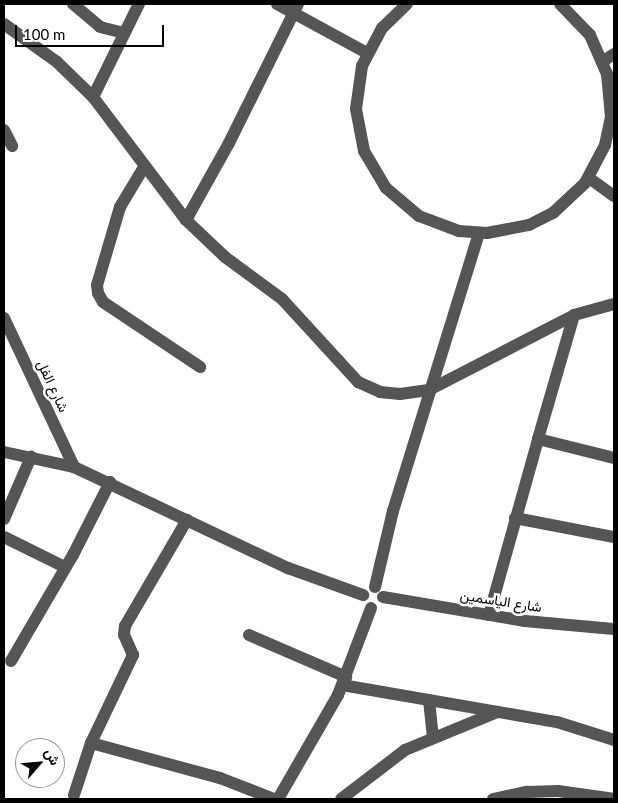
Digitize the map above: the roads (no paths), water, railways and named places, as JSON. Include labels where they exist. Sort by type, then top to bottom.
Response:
[{"type":"street","points":[[73,4],[100,27],[124,33]]},
{"type":"street","points":[[93,97],[139,4]]},
{"type":"street","points":[[277,4],[295,8],[367,53]]},
{"type":"street","points":[[407,4],[382,28],[367,53],[358,80],[357,123],[364,151],[378,176],[396,198],[419,216],[445,227],[479,233],[515,229],[542,219],[566,204],[589,178],[605,145],[611,117],[610,88],[603,60],[585,29],[560,4]]},
{"type":"street","points":[[186,220],[229,143],[295,8]]},
{"type":"street","points":[[4,24],[57,62],[93,97],[144,167],[186,220],[225,256],[282,299],[358,382],[380,392],[400,394],[430,390],[574,315],[614,304]]},
{"type":"street","points":[[603,60],[614,54]]},
{"type":"street","points":[[4,130],[12,146]]},
{"type":"street","points":[[144,167],[120,207],[97,285],[98,293],[103,302],[200,367]]},
{"type":"street","points":[[589,178],[614,196]]},
{"type":"street","points":[[371,608],[380,605],[379,592],[393,511],[479,233]]},
{"type":"street","points":[[489,614],[514,518],[574,315]]},
{"type":"street","name":"شارع الفل","points":[[4,318],[74,467]]},
{"type":"street","points":[[538,439],[588,454],[614,458]]},
{"type":"street","points":[[4,452],[74,467],[110,482],[288,568],[363,595]]},
{"type":"street","points":[[4,519],[31,457]]},
{"type":"street","points":[[11,661],[65,567],[110,482]]},
{"type":"street","points":[[514,518],[614,537]]},
{"type":"street","points":[[74,795],[91,743],[133,655],[124,635],[124,626],[187,520]]},
{"type":"street","points":[[4,537],[65,567]]},
{"type":"street","points":[[371,608],[364,603],[363,595],[367,589],[379,592]]},
{"type":"street","name":"شارع الياسمين","points":[[379,592],[489,614],[614,629]]},
{"type":"street","points":[[91,743],[220,778],[280,798],[344,681],[371,608]]},
{"type":"street","points":[[249,635],[344,681],[429,700],[557,722],[614,740]]},
{"type":"street","points":[[429,700],[433,736]]},
{"type":"street","points":[[342,799],[398,756],[433,736],[497,712]]},
{"type":"street","points":[[493,799],[526,792],[558,791],[614,799]]}]
